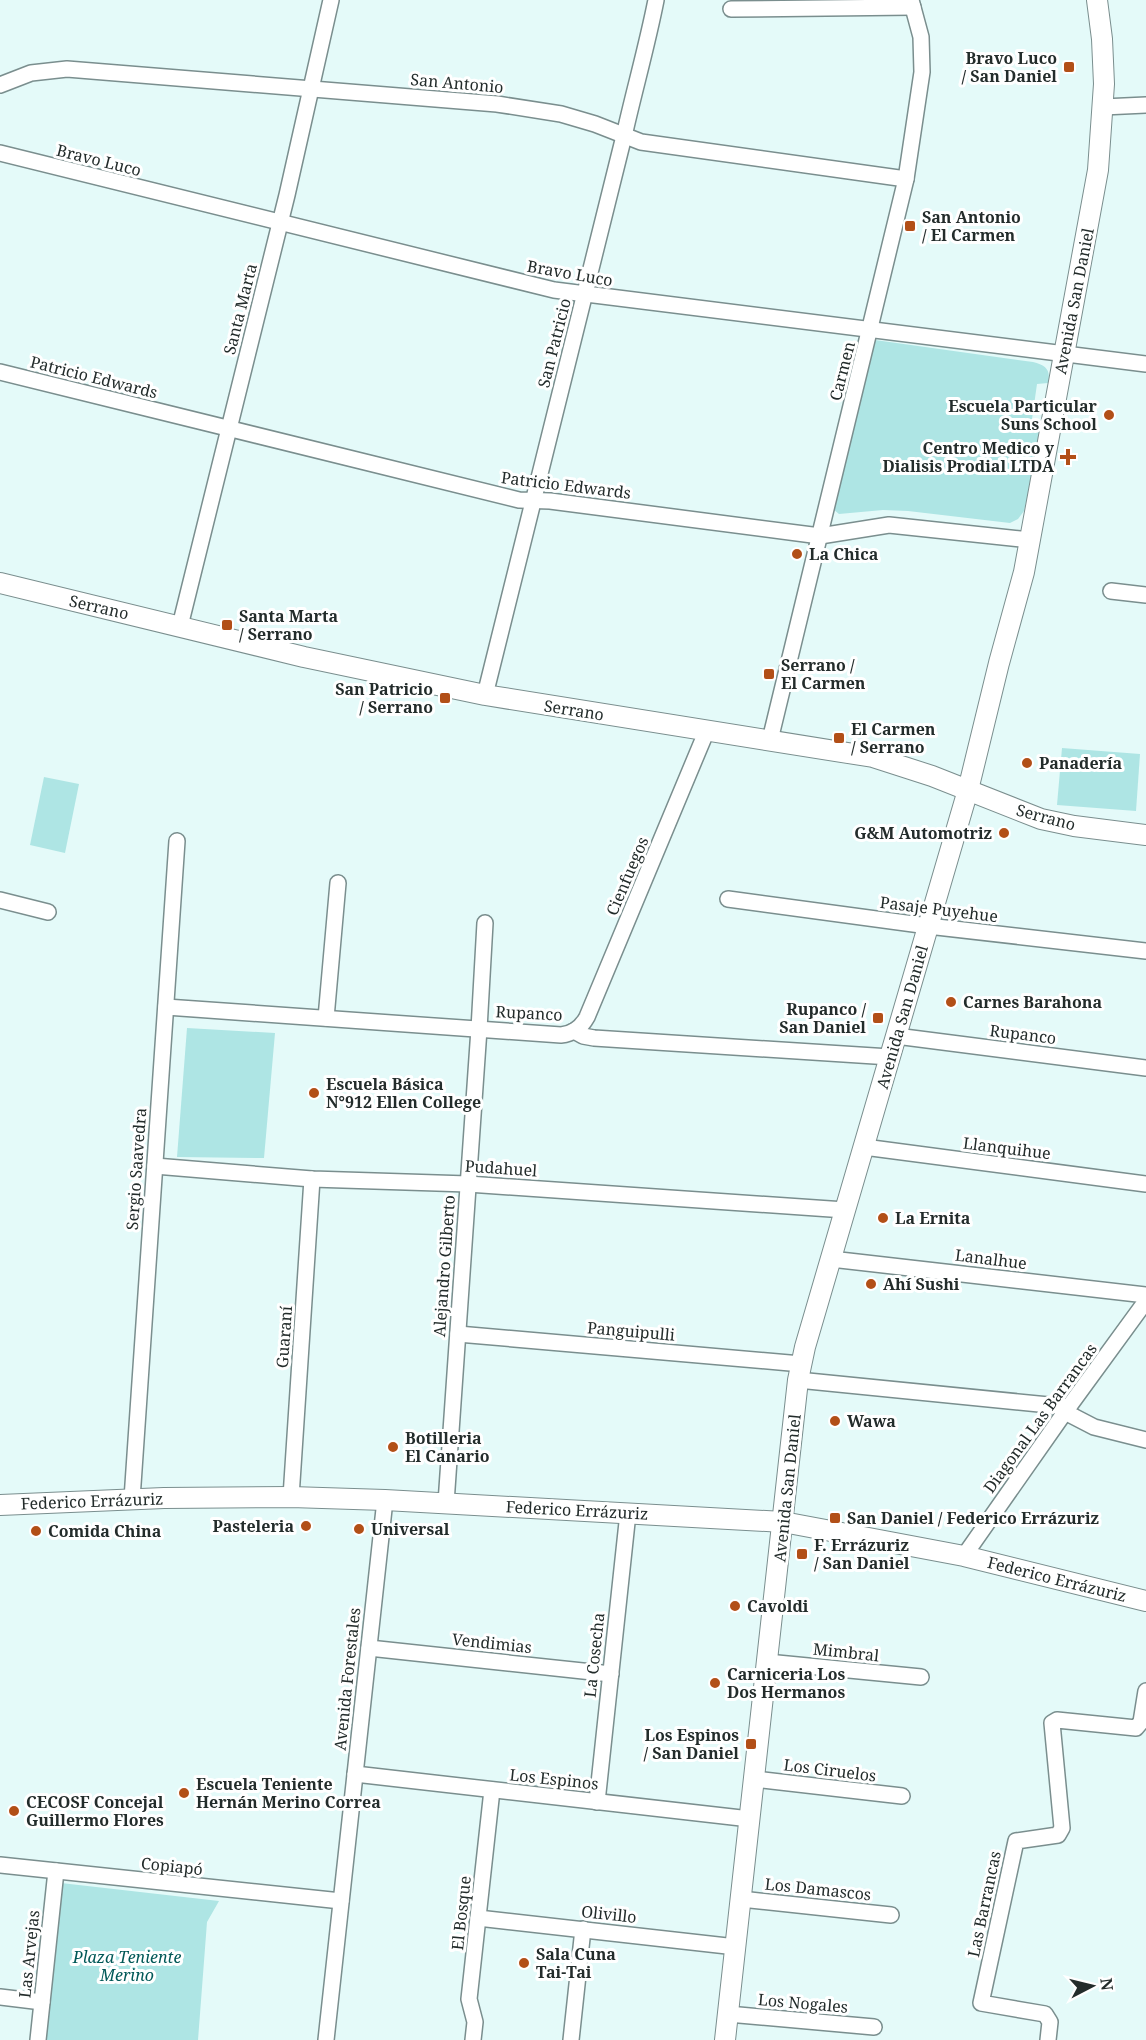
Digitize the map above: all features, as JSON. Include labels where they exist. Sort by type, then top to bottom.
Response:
[{"type":"street","name":"Santa Marta","points":[[180,626],[280,223],[331,0]]},
{"type":"street","name":"San Patricio","points":[[485,695],[640,64],[647,46],[656,0]]},
{"type":"street","name":"Avenida San Daniel","points":[[725,2040],[800,1372],[968,790],[1024,572],[1098,170],[1103,107],[1103,61],[1097,0]]},
{"type":"street","name":"Carmen","points":[[730,9],[912,3],[921,37],[922,72],[906,179],[770,740]]},
{"type":"street","name":"San Antonio","points":[[0,85],[31,73],[67,69],[496,104],[578,119],[641,142],[906,179]]},
{"type":"street","points":[[1103,107],[1146,105]]},
{"type":"street","name":"Bravo Luco","points":[[0,153],[554,290],[1146,364]]},
{"type":"street","name":"Patricio Edwards","points":[[0,372],[519,500],[820,536],[889,525],[1030,540]]},
{"type":"street","name":"Serrano","points":[[0,583],[327,662],[485,695],[873,757],[968,790],[1021,812],[1057,823],[1146,835]]},
{"type":"street","points":[[1112,591],[1146,595]]},
{"type":"street","name":"Cienfuegos","points":[[574,1031],[580,1028],[587,1017],[707,730]]},
{"type":"street","name":"Sergio Saavedra","points":[[132,1499],[177,841]]},
{"type":"street","points":[[326,1018],[338,883]]},
{"type":"street","name":"Pasaje Puyehue","points":[[729,899],[928,926],[1146,951]]},
{"type":"street","points":[[0,900],[48,912]]},
{"type":"street","name":"Alejandro Gilberto","points":[[446,1503],[485,923]]},
{"type":"street","name":"Rupanco","points":[[165,1008],[561,1035],[574,1031],[588,1038],[890,1057]]},
{"type":"street","name":"Rupanco","points":[[896,1036],[1146,1068]]},
{"type":"street","name":"Llanquihue","points":[[864,1147],[1146,1184]]},
{"type":"street","name":"Pudahuel","points":[[154,1166],[312,1179],[468,1184],[846,1210]]},
{"type":"street","name":"Guaraní","points":[[291,1497],[312,1179]]},
{"type":"street","name":"Lanalhue","points":[[831,1259],[1146,1295]]},
{"type":"street","name":"Diagonal Las Barrancas","points":[[964,1556],[1146,1301]]},
{"type":"street","name":"Panguipulli","points":[[458,1334],[800,1372],[1067,1409],[1094,1427],[1146,1440]]},
{"type":"street","name":"Federico Errázuriz","points":[[0,1505],[132,1499],[291,1497],[446,1503],[783,1522],[964,1556],[1146,1601]]},
{"type":"street","name":"Avenida Forestales","points":[[326,2040],[385,1500]]},
{"type":"street","name":"La Cosecha","points":[[597,1802],[628,1513]]},
{"type":"street","name":"Vendimias","points":[[369,1648],[610,1674]]},
{"type":"street","name":"Mimbral","points":[[768,1662],[921,1677]]},
{"type":"street","name":"Las Barrancas","points":[[1047,2040],[1050,2022],[1045,2014],[981,2003],[1016,1841],[1058,1835],[1062,1828],[1052,1723],[1057,1720],[1136,1728],[1141,1722],[1146,1692]]},
{"type":"street","name":"Los Espinos","points":[[355,1774],[750,1819]]},
{"type":"street","name":"Los Ciruelos","points":[[754,1779],[902,1796]]},
{"type":"street","name":"El Bosque","points":[[473,2040],[476,2022],[469,1999],[492,1790]]},
{"type":"street","name":"Copiapó","points":[[0,1865],[341,1901]]},
{"type":"street","name":"Las Arvejas","points":[[38,2040],[56,1871]]},
{"type":"street","name":"Los Damascos","points":[[741,1899],[891,1915]]},
{"type":"street","name":"Olivillo","points":[[478,1918],[736,1947]]},
{"type":"street","points":[[571,2040],[583,1929]]},
{"type":"street","points":[[0,1997],[42,2002]]},
{"type":"street","name":"Los Nogales","points":[[728,2014],[874,2027]]},
{"type":"green space","points":[[875,340],[1033,362],[1046,369],[1049,375],[1048,383],[1037,384],[1032,419],[1039,432],[1024,511],[1018,519],[1010,523],[883,510],[839,514],[833,509]]},
{"type":"green space","points":[[1062,748],[1140,754],[1136,811],[1057,805]]},
{"type":"green space","points":[[44,777],[79,784],[65,853],[30,845]]},
{"type":"green space","points":[[187,1028],[275,1033],[264,1158],[177,1157]]},
{"type":"green space","name":"Plaza Teniente Merino","points":[[61,1883],[219,1901],[207,1922],[198,2040],[44,2040]]},
{"type":"place","name":"Bravo Luco / San Daniel","points":[[1069,67]]},
{"type":"place","name":"San Antonio / El Carmen","points":[[910,226]]},
{"type":"place","name":"Escuela Particular Suns School","points":[[1109,415]]},
{"type":"place","name":"Centro Medico y Dialisis Prodial LTDA","points":[[1068,457]]},
{"type":"place","name":"La Chica","points":[[797,554]]},
{"type":"place","name":"Santa Marta / Serrano","points":[[227,625]]},
{"type":"place","name":"Serrano / El Carmen","points":[[769,674]]},
{"type":"place","name":"San Patricio / Serrano","points":[[445,698]]},
{"type":"place","name":"El Carmen / Serrano","points":[[839,738]]},
{"type":"place","name":"Panadería","points":[[1027,763]]},
{"type":"place","name":"G&M Automotriz","points":[[1004,833]]},
{"type":"place","name":"Carnes Barahona","points":[[951,1002]]},
{"type":"place","name":"Rupanco / San Daniel","points":[[878,1018]]},
{"type":"place","name":"Escuela Básica N°912 Ellen College","points":[[314,1093]]},
{"type":"place","name":"La Ernita","points":[[883,1218]]},
{"type":"place","name":"Ahí Sushi","points":[[871,1284]]},
{"type":"place","name":"Wawa","points":[[835,1421]]},
{"type":"place","name":"Botilleria El Canario","points":[[393,1447]]},
{"type":"place","name":"San Daniel / Federico Errázuriz","points":[[835,1518]]},
{"type":"place","name":"Pasteleria","points":[[306,1526]]},
{"type":"place","name":"Universal","points":[[359,1529]]},
{"type":"place","name":"Comida China","points":[[36,1531]]},
{"type":"place","name":"F. Errázuriz / San Daniel","points":[[802,1554]]},
{"type":"place","name":"Cavoldi","points":[[735,1606]]},
{"type":"place","name":"Carniceria Los Dos Hermanos","points":[[715,1683]]},
{"type":"place","name":"Los Espinos / San Daniel","points":[[751,1744]]},
{"type":"place","name":"Escuela Teniente Hernán Merino Correa","points":[[184,1793]]},
{"type":"place","name":"CECOSF Concejal Guillermo Flores","points":[[14,1811]]},
{"type":"place","name":"Sala Cuna Tai-Tai","points":[[524,1963]]}]
